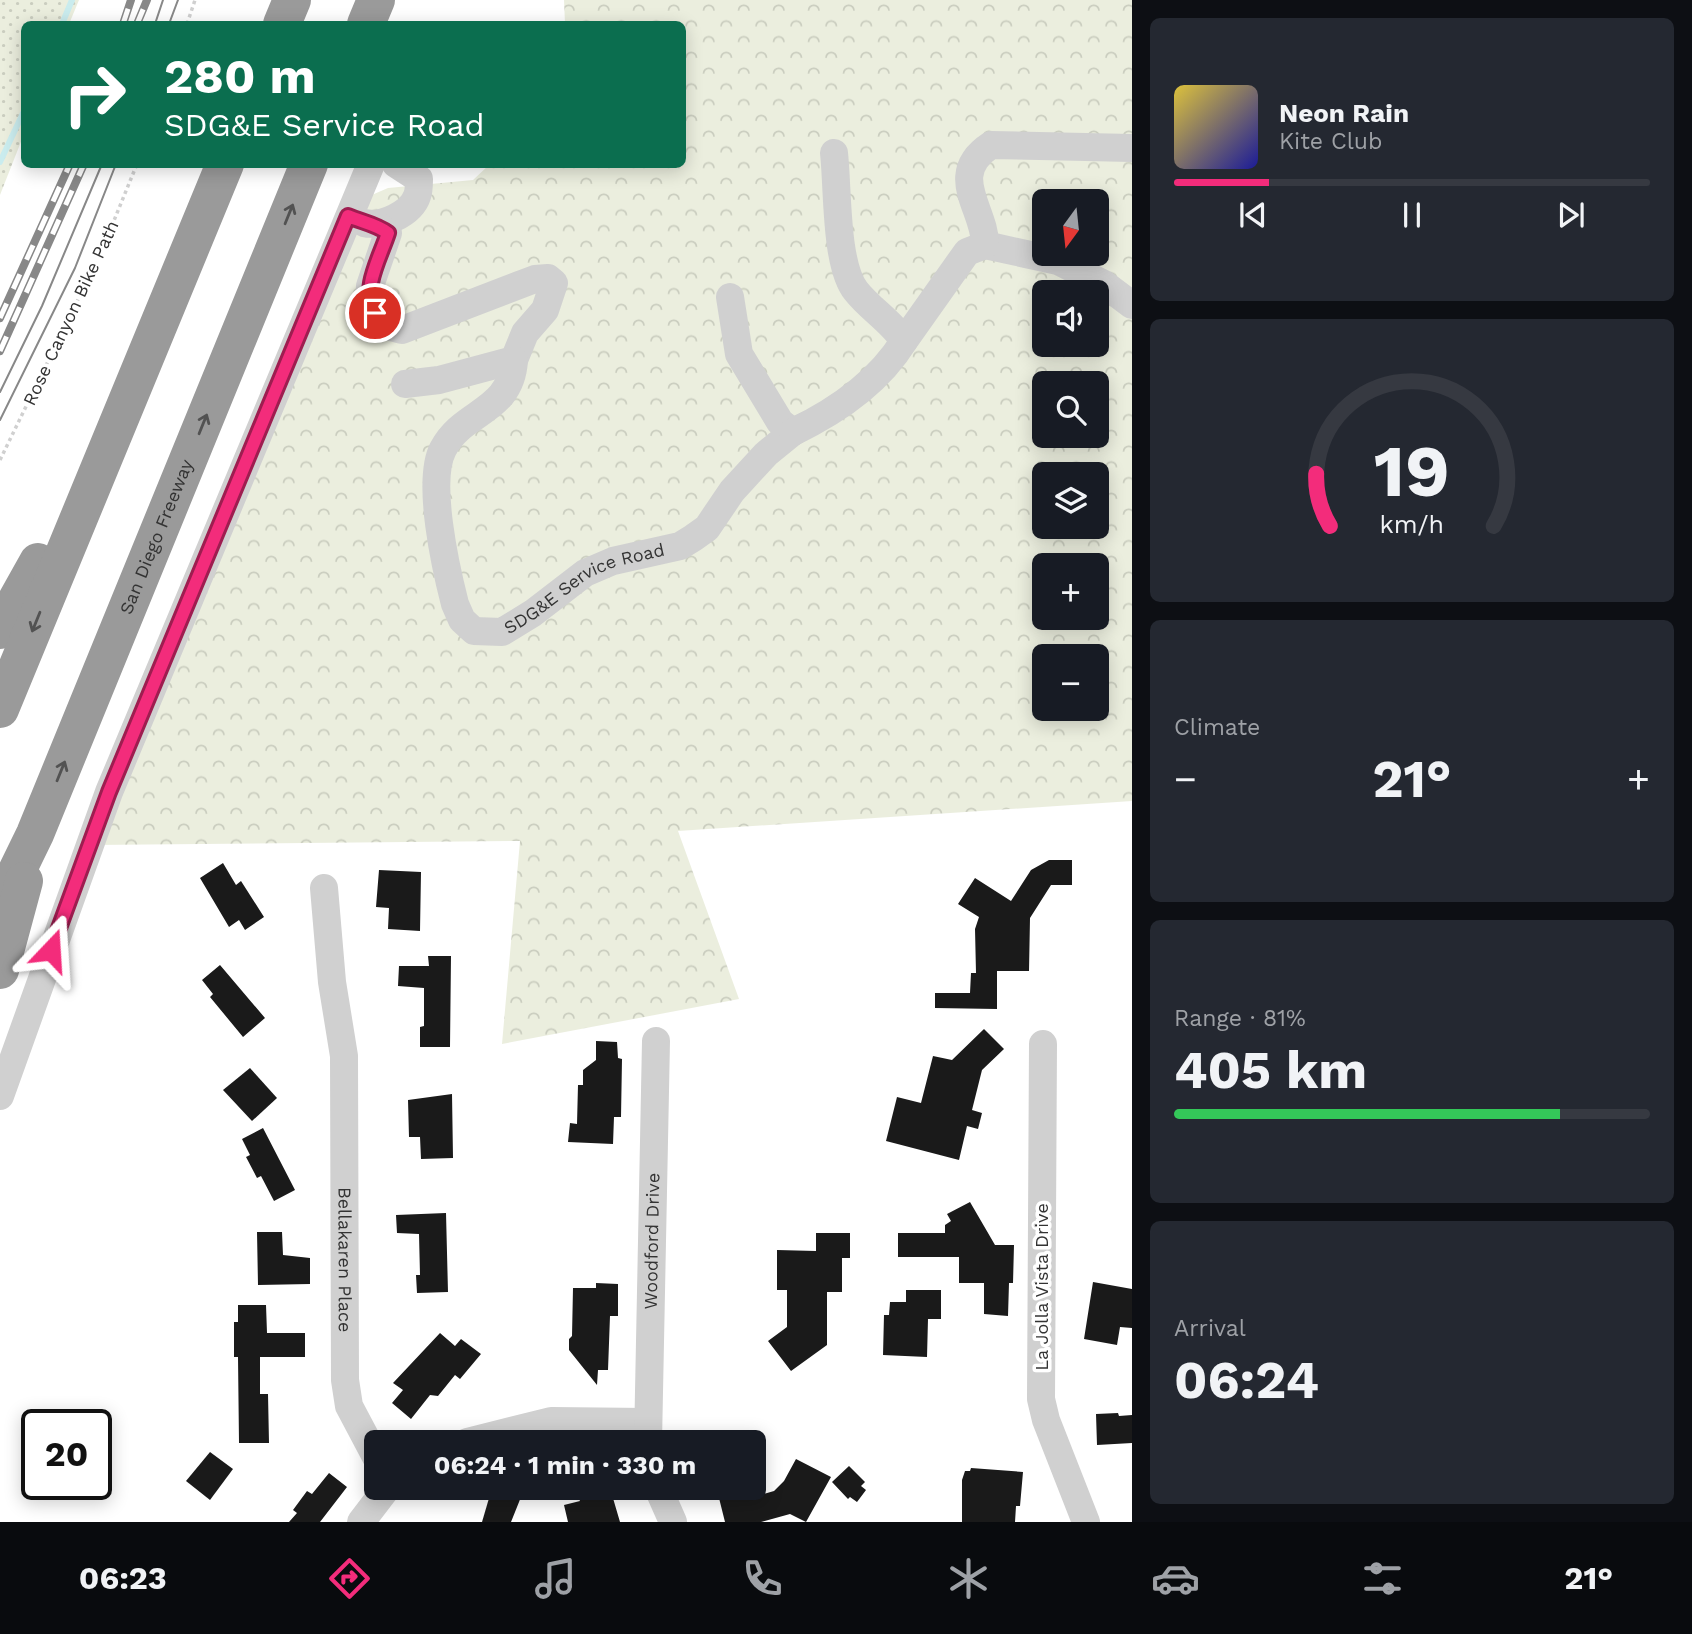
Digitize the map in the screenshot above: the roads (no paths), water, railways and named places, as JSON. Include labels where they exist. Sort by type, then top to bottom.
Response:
[{"type":"highway","points":[[283,21],[292,0]]},
{"type":"highway","points":[[367,21],[376,0]]},
{"type":"highway","points":[[0,709],[223,168]]},
{"type":"highway","name":"San Diego Freeway","points":[[0,906],[35,834],[307,168]]},
{"type":"highway","points":[[0,629],[46,548],[202,219]]},
{"type":"highway","points":[[0,970],[35,834]]},
{"type":"street","points":[[1132,148],[991,145],[979,153],[969,179],[976,217],[985,232],[985,245],[1058,261],[1104,284],[1132,305]]},
{"type":"street","points":[[834,153],[839,197],[839,245],[853,288],[876,315],[897,330],[904,341]]},
{"type":"street","points":[[0,1097],[109,792],[369,168]]},
{"type":"street","points":[[348,216],[366,224],[377,224],[411,207],[418,195],[419,179],[402,168]]},
{"type":"street","name":"SDG&E Service Road","points":[[377,224],[388,233],[370,286],[369,303],[383,325],[402,331],[535,279],[548,278],[554,283],[545,310],[525,333],[514,359],[513,378],[507,391],[452,436],[442,451],[435,484],[455,604],[462,620],[474,631],[502,632],[533,613],[585,573],[613,561],[680,546],[707,528],[732,491],[766,454],[793,432],[830,414],[878,376],[967,252],[985,245]]},
{"type":"street","points":[[730,297],[739,354],[780,422],[793,432]]},
{"type":"street","points":[[405,384],[439,380],[514,359]]},
{"type":"street","name":"Bellakaren Place","points":[[324,888],[332,982],[344,1056],[345,1380],[349,1406],[364,1434]]},
{"type":"street","name":"Woodford Drive","points":[[648,1430],[656,1041]]},
{"type":"street","name":"La Jolla Vista Drive","points":[[1043,1044],[1041,1399],[1046,1420],[1086,1522]]},
{"type":"street","points":[[515,1430],[551,1421],[630,1430]]},
{"type":"street","points":[[361,1522],[378,1500]]},
{"type":"street","points":[[663,1500],[673,1522]]},
{"type":"waterway","points":[[63,21],[72,0]]},
{"type":"waterway","points":[[0,162],[21,117]]},
{"type":"tram line","points":[[156,21],[163,0]]},
{"type":"tram line","points":[[170,21],[178,0]]},
{"type":"tram line","points":[[0,392],[42,306],[100,168]]},
{"type":"tram line","points":[[0,420],[75,268],[114,168]]},
{"type":"railway","points":[[124,21],[131,0]]},
{"type":"railway","points":[[138,21],[147,0]]},
{"type":"railway","points":[[0,318],[68,168]]},
{"type":"railway","points":[[0,351],[82,168]]}]
